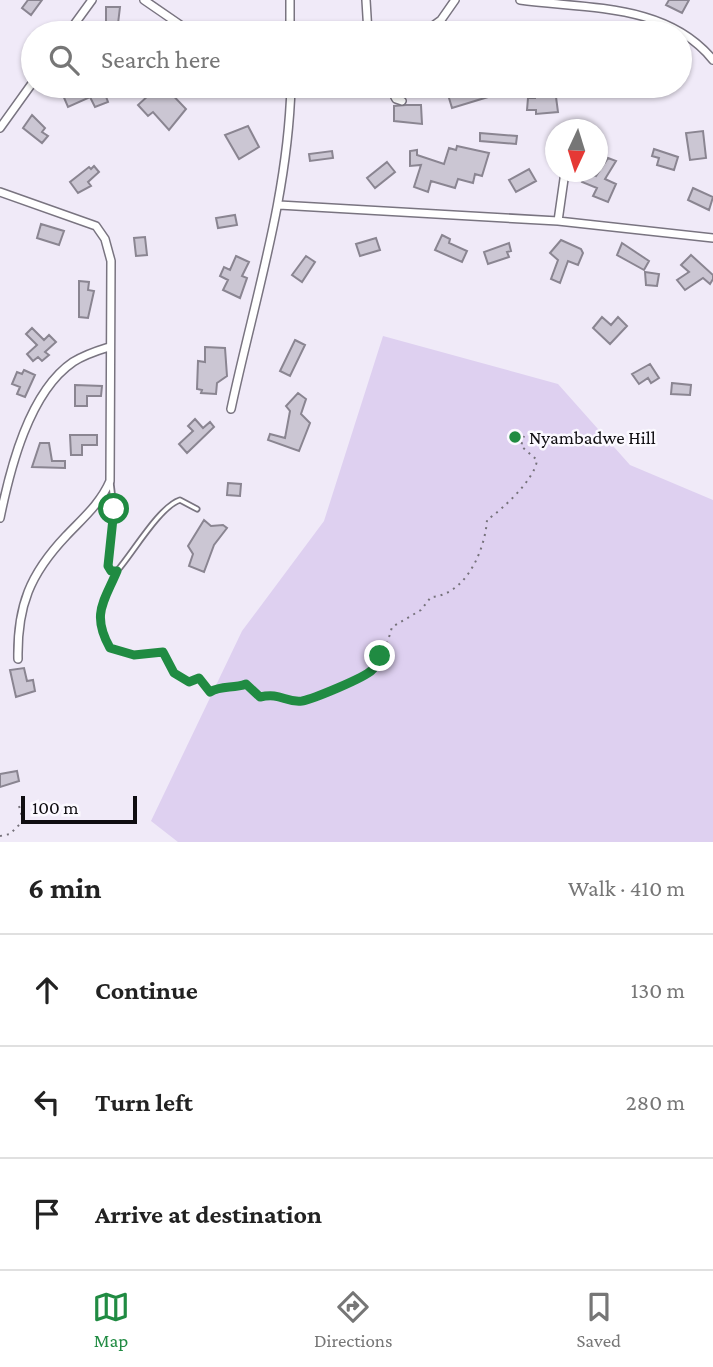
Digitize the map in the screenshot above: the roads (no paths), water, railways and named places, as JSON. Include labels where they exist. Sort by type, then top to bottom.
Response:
[{"type":"street","points":[[77,21],[92,0]]},
{"type":"street","points":[[144,0],[175,21]]},
{"type":"street","points":[[290,0],[290,21]]},
{"type":"street","points":[[366,0],[367,21]]},
{"type":"street","points":[[440,21],[455,0]]},
{"type":"street","points":[[520,0],[579,3],[659,21]]},
{"type":"street","points":[[692,40],[713,60]]},
{"type":"street","points":[[0,128],[22,98]]},
{"type":"street","points":[[231,409],[279,205],[288,146],[290,98]]},
{"type":"street","points":[[395,98],[402,101]]},
{"type":"street","points":[[558,221],[564,182]]},
{"type":"street","points":[[0,192],[88,222],[102,233],[110,253],[110,481],[103,498],[40,565],[23,599],[17,631],[18,659]]},
{"type":"street","points":[[279,205],[558,221],[713,238]]},
{"type":"street","points":[[0,519],[7,483],[23,434],[45,393],[72,363],[109,347]]},
{"type":"lane","points":[[110,481],[114,509],[108,566],[111,571],[117,571],[170,503],[180,499],[197,509]]},
{"type":"place","name":"Nyambadwe Hill","points":[[515,437]]}]
